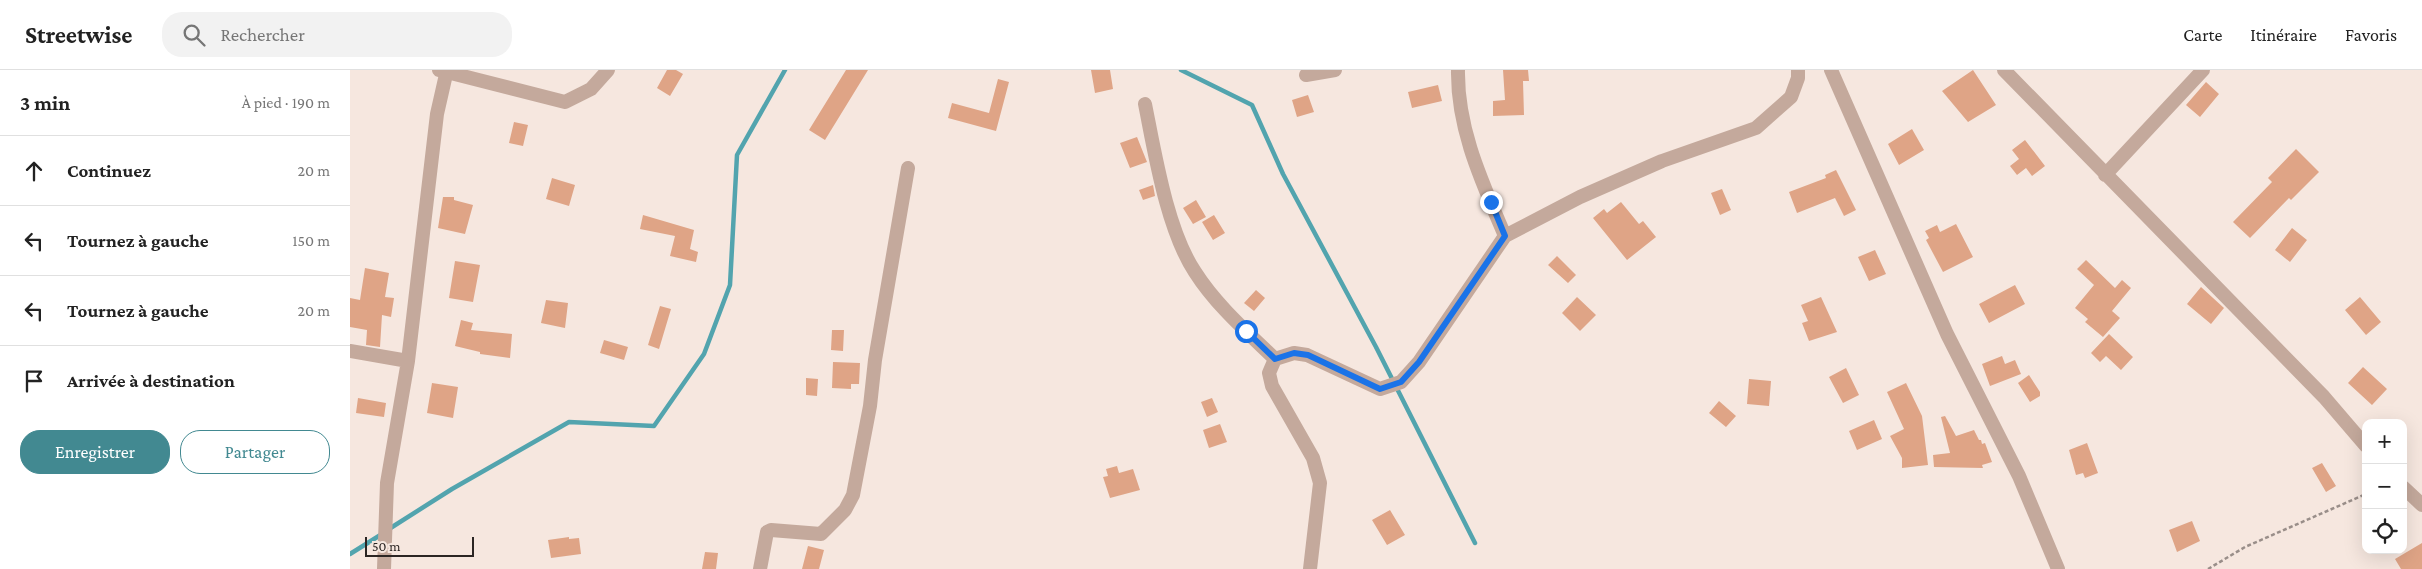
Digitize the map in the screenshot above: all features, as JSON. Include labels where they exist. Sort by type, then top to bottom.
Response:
[{"type":"street","points":[[384,569],[387,483],[408,361],[437,114],[444,70],[565,102],[591,89],[608,70]]},
{"type":"street","points":[[1306,74],[1334,70]]},
{"type":"street","points":[[1458,70],[1459,106],[1469,146],[1505,236]]},
{"type":"street","points":[[1310,569],[1320,483],[1313,458],[1272,386],[1269,372],[1275,359],[1294,353],[1308,355],[1380,389],[1401,382],[1419,362],[1505,236],[1580,197],[1662,161],[1756,128],[1791,97],[1798,78],[1798,70]]},
{"type":"street","points":[[1831,70],[1947,334],[2019,476],[2058,569]]},
{"type":"street","points":[[2004,70],[2324,397],[2362,441]]},
{"type":"street","points":[[2105,175],[2203,70]]},
{"type":"street","points":[[1145,104],[1160,180],[1183,252],[1206,288],[1275,359]]},
{"type":"street","points":[[760,569],[767,532],[772,530],[821,534],[845,510],[853,495],[870,406],[875,360],[908,168]]},
{"type":"street","points":[[350,351],[408,361]]},
{"type":"street","points":[[2407,491],[2422,505]]},
{"type":"path","points":[[2208,569],[2245,547],[2362,496]]},
{"type":"building","points":[[667,70],[676,70],[683,74],[670,96],[657,88]]},
{"type":"building","points":[[846,70],[868,70],[825,140],[809,130]]},
{"type":"building","points":[[1091,70],[1110,70],[1113,89],[1095,93]]},
{"type":"building","points":[[1503,70],[1528,70],[1529,81],[1523,81],[1524,115],[1493,116],[1493,101],[1505,100]]},
{"type":"building","points":[[1973,70],[1996,105],[1968,122],[1942,91]]},
{"type":"building","points":[[998,79],[1009,82],[996,131],[948,118],[952,103],[989,113]]},
{"type":"building","points":[[2206,82],[2219,94],[2200,117],[2186,105]]},
{"type":"building","points":[[1438,85],[1442,101],[1412,108],[1408,92]]},
{"type":"building","points":[[1308,95],[1314,112],[1297,117],[1292,100]]},
{"type":"building","points":[[514,122],[528,125],[523,146],[509,143]]},
{"type":"building","points":[[1912,129],[1924,150],[1899,165],[1888,144]]},
{"type":"building","points":[[1137,137],[1147,162],[1130,168],[1120,143]]},
{"type":"building","points":[[2025,140],[2045,166],[2032,176],[2026,168],[2017,175],[2010,166],[2019,159],[2012,150]]},
{"type":"building","points":[[2296,149],[2319,172],[2291,200],[2289,198],[2250,238],[2233,222],[2272,182],[2268,178]]},
{"type":"building","points":[[1836,170],[1856,210],[1844,216],[1835,198],[1797,213],[1789,192],[1826,178],[1825,175]]},
{"type":"building","points":[[552,178],[575,185],[569,206],[546,199]]},
{"type":"building","points":[[1153,185],[1155,196],[1143,200],[1139,190]]},
{"type":"building","points":[[1722,189],[1731,210],[1720,215],[1711,193]]},
{"type":"building","points":[[443,197],[454,197],[454,200],[473,205],[465,234],[438,228]]},
{"type":"building","points":[[1196,200],[1206,217],[1193,224],[1183,208]]},
{"type":"building","points":[[1621,202],[1639,224],[1643,221],[1656,237],[1627,260],[1593,218],[1604,209],[1607,213]]},
{"type":"building","points":[[643,215],[694,230],[690,249],[698,252],[696,262],[670,256],[675,236],[640,229]]},
{"type":"building","points":[[1214,215],[1225,233],[1213,240],[1202,222]]},
{"type":"building","points":[[1956,224],[1973,257],[1943,272],[1926,240],[1929,238],[1925,231],[1937,225],[1940,232]]},
{"type":"building","points":[[2292,228],[2307,240],[2290,262],[2275,250]]},
{"type":"building","points":[[1875,250],[1886,274],[1869,281],[1858,257]]},
{"type":"building","points":[[1557,256],[1576,275],[1568,283],[1548,265]]},
{"type":"building","points":[[2086,260],[2115,288],[2122,280],[2131,288],[2112,311],[2120,318],[2103,337],[2085,322],[2088,319],[2075,308],[2094,285],[2077,269]]},
{"type":"building","points":[[455,261],[480,265],[473,302],[449,298]]},
{"type":"building","points":[[365,268],[389,273],[385,297],[394,298],[391,317],[382,315],[380,347],[366,345],[367,330],[350,327],[350,298],[360,300]]},
{"type":"building","points":[[2015,285],[2025,304],[1989,323],[1979,304]]},
{"type":"building","points":[[2201,287],[2224,308],[2211,324],[2187,304]]},
{"type":"building","points":[[1256,290],[1265,298],[1254,311],[1244,303]]},
{"type":"building","points":[[1577,297],[1596,315],[1580,331],[1562,313]]},
{"type":"building","points":[[1821,297],[1837,332],[1809,341],[1802,323],[1808,321],[1801,305]]},
{"type":"building","points":[[2360,297],[2381,322],[2366,335],[2345,310]]},
{"type":"building","points":[[546,300],[568,303],[565,328],[541,323]]},
{"type":"building","points":[[660,306],[671,309],[659,349],[648,345]]},
{"type":"building","points":[[461,320],[473,323],[471,330],[512,334],[510,358],[480,354],[480,352],[455,346]]},
{"type":"building","points":[[832,330],[844,330],[843,351],[831,350]]},
{"type":"building","points":[[2109,334],[2133,357],[2121,370],[2106,356],[2100,362],[2091,353]]},
{"type":"building","points":[[604,340],[628,347],[624,360],[600,353]]},
{"type":"building","points":[[2002,356],[2005,364],[2015,360],[2021,374],[1990,386],[1982,364]]},
{"type":"building","points":[[833,362],[860,363],[859,384],[851,384],[851,389],[832,388]]},
{"type":"building","points":[[2363,367],[2387,389],[2372,405],[2348,383]]},
{"type":"building","points":[[1846,368],[1859,395],[1843,403],[1829,377]]},
{"type":"building","points":[[2029,375],[2040,392],[2040,396],[2030,402],[2018,383]]},
{"type":"building","points":[[806,378],[818,379],[817,396],[806,395]]},
{"type":"building","points":[[1749,379],[1771,381],[1769,406],[1747,404]]},
{"type":"building","points":[[432,383],[458,387],[453,418],[427,413]]},
{"type":"building","points":[[1906,383],[1922,416],[1928,465],[1902,468],[1902,458],[1890,436],[1904,429],[1887,392]]},
{"type":"building","points":[[358,398],[386,403],[384,417],[356,413]]},
{"type":"building","points":[[1212,398],[1218,412],[1207,417],[1201,402]]},
{"type":"building","points":[[1719,401],[1736,416],[1726,427],[1709,413]]},
{"type":"building","points":[[1945,416],[1956,436],[1974,430],[1982,444],[1985,443],[1992,462],[1982,465],[1983,468],[1934,467],[1933,455],[1950,453],[1941,417]]},
{"type":"building","points":[[1874,420],[1882,439],[1857,450],[1849,431]]},
{"type":"building","points":[[1220,424],[1227,442],[1209,448],[1203,430]]},
{"type":"building","points":[[2087,443],[2098,473],[2085,478],[2083,473],[2076,475],[2069,450]]},
{"type":"building","points":[[2322,463],[2336,486],[2326,492],[2312,468]]},
{"type":"building","points":[[1117,466],[1119,473],[1133,469],[1140,490],[1110,498],[1103,477],[1108,476],[1106,469]]},
{"type":"building","points":[[1390,510],[1405,535],[1387,545],[1372,520]]},
{"type":"building","points":[[2192,521],[2200,541],[2177,552],[2169,530]]},
{"type":"building","points":[[569,537],[569,539],[579,538],[581,554],[551,558],[548,540]]},
{"type":"building","points":[[2422,543],[2422,569],[2401,569],[2395,559],[2407,554],[2407,552]]},
{"type":"building","points":[[808,546],[824,550],[819,569],[802,569]]},
{"type":"building","points":[[705,552],[718,553],[716,569],[702,569]]},
{"type":"waterway","points":[[389,529],[452,489],[569,422],[654,426],[704,354],[730,285],[737,155],[785,70]]},
{"type":"waterway","points":[[1181,70],[1252,105],[1283,174],[1376,347],[1475,543]]},
{"type":"waterway","points":[[350,554],[382,534]]},
{"type":"route","points":[[1246,331],[1275,359],[1294,353],[1308,355],[1380,389],[1390,388],[1401,382],[1419,362],[1468,287],[1505,236],[1491,202]]}]
